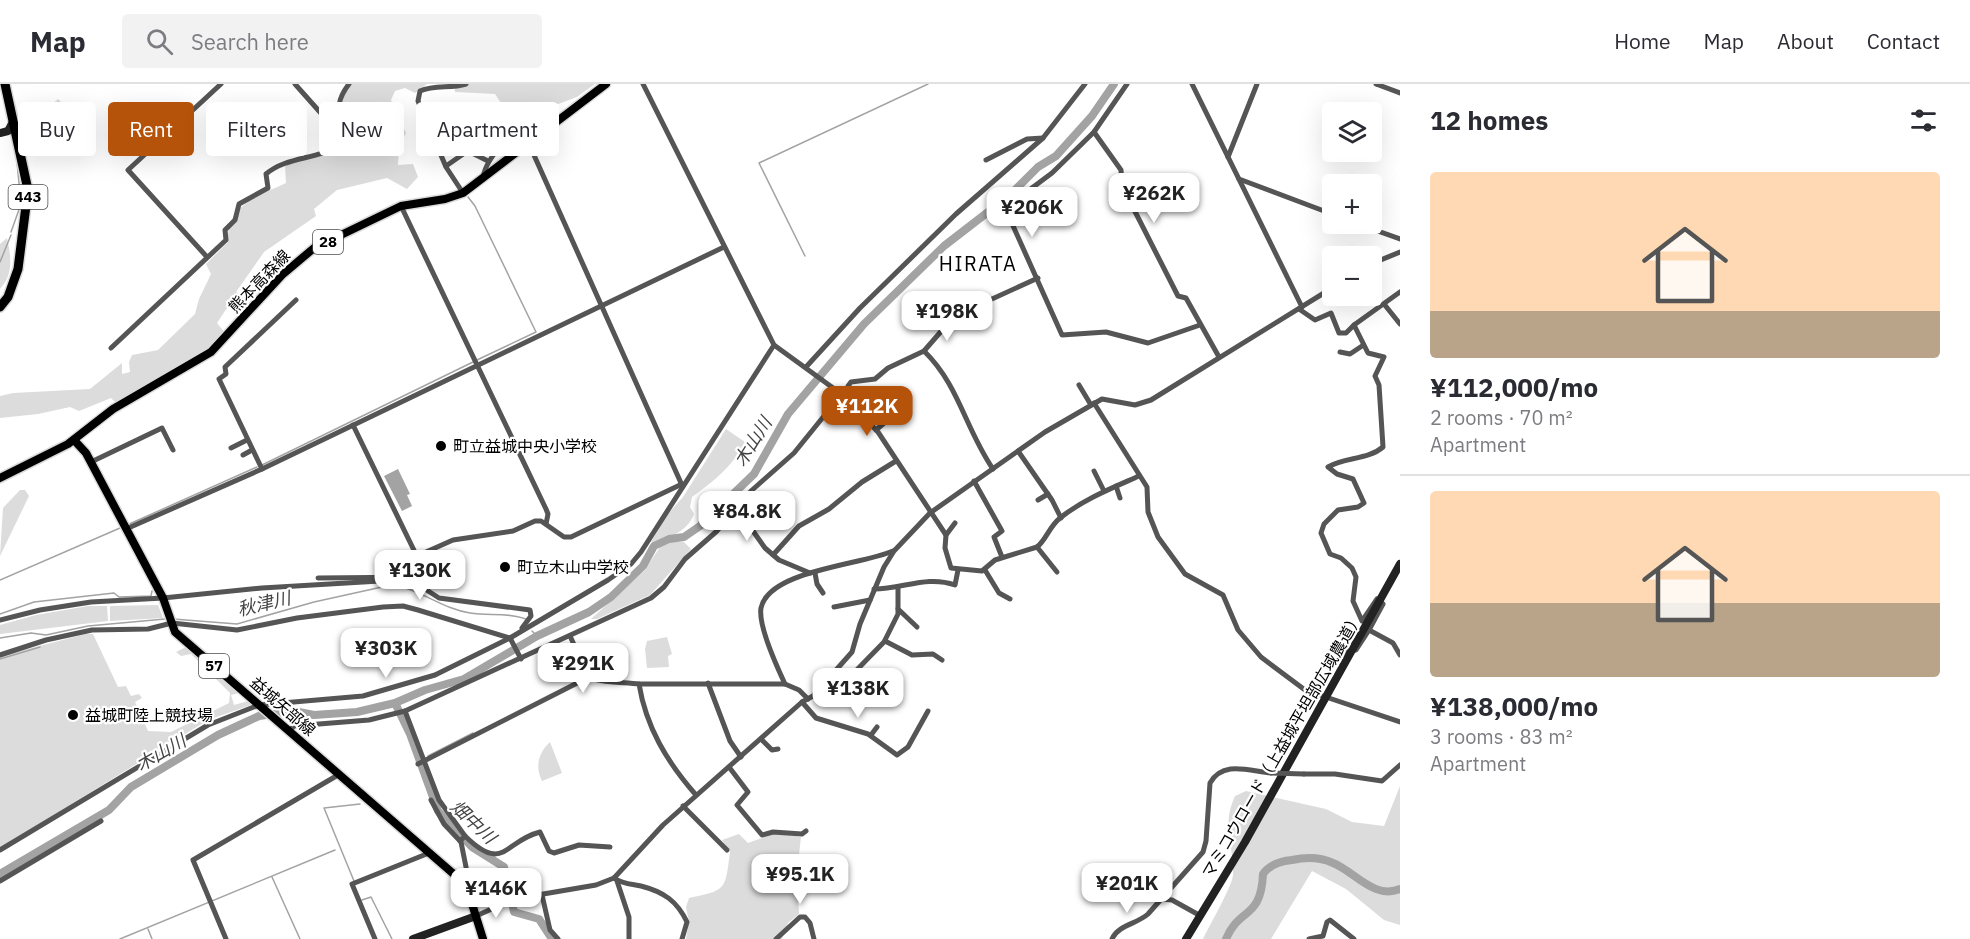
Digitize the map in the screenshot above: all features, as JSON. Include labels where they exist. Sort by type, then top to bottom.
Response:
[{"type":"highway","name":"443","points":[[0,307],[9,297],[18,269],[27,207],[25,169],[5,84]]},
{"type":"main road","name":"熊本高森線","points":[[559,121],[606,84]]},
{"type":"main road","name":"熊本高森線","points":[[0,478],[45,458],[74,440],[113,409],[211,352],[282,275],[314,249],[401,206],[445,199],[463,193],[513,156]]},
{"type":"main road","name":"益城矢部線","points":[[74,440],[91,462],[164,601],[175,632],[462,882],[483,939]]},
{"type":"street","points":[[207,257],[128,170],[221,84]]},
{"type":"street","points":[[295,84],[319,111]]},
{"type":"street","points":[[340,102],[349,84]]},
{"type":"street","points":[[419,102],[420,91],[433,87],[455,88],[466,84]]},
{"type":"street","points":[[643,84],[774,345],[841,394],[876,430],[946,535]]},
{"type":"street","points":[[807,368],[860,308],[948,222],[1043,138],[1085,84]]},
{"type":"street","points":[[1127,84],[1094,132],[1052,173],[1005,208],[1062,335],[1106,332],[1148,343],[1200,325]]},
{"type":"street","points":[[1192,84],[1300,308],[1315,320],[1331,311],[1339,333],[1346,333],[1357,320],[1400,292]]},
{"type":"street","points":[[1228,157],[1257,84]]},
{"type":"street","points":[[1376,84],[1400,93]]},
{"type":"street","points":[[483,178],[483,169],[488,161],[524,125],[535,121],[563,118]]},
{"type":"street","points":[[0,133],[8,131],[13,122]]},
{"type":"street","points":[[1094,132],[1121,170],[1122,186],[1178,296],[1186,298],[1219,357]]},
{"type":"street","points":[[0,133],[17,139]]},
{"type":"street","points":[[986,160],[1027,139],[1043,138]]},
{"type":"street","points":[[111,348],[226,240],[225,230],[236,220],[239,204],[268,188],[266,174],[287,162],[319,153]]},
{"type":"street","points":[[442,156],[463,193]]},
{"type":"street","points":[[446,166],[460,156]]},
{"type":"street","points":[[479,156],[488,161]]},
{"type":"street","points":[[534,156],[682,485]]},
{"type":"street","points":[[1239,179],[1322,210]]},
{"type":"street","points":[[401,206],[548,514],[546,524]]},
{"type":"street","points":[[1382,233],[1400,239]]},
{"type":"street","points":[[126,529],[262,469],[723,247]]},
{"type":"street","points":[[1382,259],[1400,252]]},
{"type":"street","points":[[852,404],[849,394],[852,382],[875,379],[896,363],[924,351],[944,328],[963,319],[981,304],[1038,278]]},
{"type":"street","points":[[810,697],[852,652],[874,589],[894,551],[930,513],[1018,451],[1093,404],[1105,398],[1135,405],[1152,400],[1322,294]]},
{"type":"street","points":[[262,469],[219,380],[226,374],[225,367],[249,347],[254,338],[296,300]]},
{"type":"street","points":[[1384,304],[1400,324]]},
{"type":"street","points":[[1337,654],[1342,655],[1356,650],[1383,604],[1377,599],[1362,621],[1353,601],[1356,578],[1352,568],[1341,558],[1330,555],[1321,533],[1332,513],[1364,502],[1353,479],[1337,474],[1328,467],[1338,461],[1376,453],[1383,447],[1379,385],[1375,376],[1384,357],[1368,353],[1362,346],[1359,333],[1353,325]]},
{"type":"street","points":[[0,850],[208,725],[260,705],[363,696],[405,686],[435,675],[511,638],[632,564],[664,511],[774,345]]},
{"type":"street","points":[[1341,352],[1350,354],[1362,346]]},
{"type":"street","points":[[924,351],[945,373],[969,429],[993,469]]},
{"type":"street","points":[[1079,385],[1147,487],[1148,512],[1158,537],[1185,574],[1196,582],[1207,583],[1211,590],[1223,595],[1238,630],[1275,669],[1305,690],[1400,722]]},
{"type":"street","points":[[286,728],[369,720],[402,712],[651,598],[664,587],[685,559],[732,515],[751,491],[794,453],[841,394]]},
{"type":"street","points":[[876,430],[890,418],[893,403]]},
{"type":"street","points":[[318,578],[424,577],[426,575],[353,425]]},
{"type":"street","points":[[91,462],[162,428],[173,450]]},
{"type":"street","points":[[231,448],[248,440]]},
{"type":"street","points":[[243,455],[252,450]]},
{"type":"street","points":[[1018,451],[1048,494],[1060,518]]},
{"type":"street","points":[[773,555],[799,526],[829,509],[862,482],[896,460]]},
{"type":"street","points":[[1089,481],[1096,473],[1104,491]]},
{"type":"street","points":[[955,523],[946,535],[945,548],[949,566],[958,570],[978,572],[985,570],[1002,557],[1037,547],[1043,542],[1046,532],[1060,518],[1087,499],[1139,476]]},
{"type":"street","points":[[974,481],[1002,531],[994,537],[1002,557]]},
{"type":"street","points":[[417,556],[453,540],[513,531],[535,521],[546,524],[564,537],[571,537],[682,485]]},
{"type":"street","points":[[1116,486],[1120,498]]},
{"type":"street","points":[[1038,501],[1048,494]]},
{"type":"street","points":[[732,515],[753,531],[773,555],[813,573],[823,593]]},
{"type":"street","points":[[1037,547],[1057,572]]},
{"type":"street","points":[[785,684],[768,642],[761,609],[767,597],[777,586],[813,573],[876,559],[894,551]]},
{"type":"street","name":"マミコウロード（上益城平坦部広域農道）","points":[[1186,939],[1245,842],[1400,564]]},
{"type":"street","points":[[874,589],[898,588],[935,579],[955,585],[958,570]]},
{"type":"street","points":[[985,570],[999,593],[1011,599]]},
{"type":"street","points":[[0,620],[40,610],[91,602],[164,601],[262,588],[397,580],[439,598],[530,610],[531,616],[521,631]]},
{"type":"street","points":[[413,939],[476,916],[514,899],[596,885],[614,878],[683,806],[802,702],[842,685],[885,641],[898,609],[898,588]]},
{"type":"street","points":[[834,608],[870,600]]},
{"type":"street","points":[[0,655],[92,630],[148,629],[171,622],[237,630],[356,609],[403,606],[511,638],[521,659]]},
{"type":"street","points":[[898,609],[917,627]]},
{"type":"street","points":[[1369,630],[1393,643],[1400,655]]},
{"type":"street","points":[[570,636],[589,677]]},
{"type":"street","points":[[885,641],[912,655],[933,654],[942,660]]},
{"type":"street","points":[[422,762],[589,677],[639,684],[744,682],[778,686],[785,684],[810,697]]},
{"type":"street","points":[[708,683],[730,741],[741,757]]},
{"type":"street","points":[[639,684],[644,712],[649,724],[677,773],[696,795]]},
{"type":"street","points":[[802,702],[816,718],[871,735],[899,754],[908,747],[928,711]]},
{"type":"street","points":[[402,712],[439,800],[462,839],[468,877],[462,882]]},
{"type":"street","points":[[871,735],[877,727]]},
{"type":"street","points":[[760,739],[772,750],[778,749]]},
{"type":"street","points":[[1112,939],[1119,929],[1138,923],[1203,852],[1206,842],[1209,792],[1214,776],[1220,770],[1228,768],[1271,773],[1335,774],[1382,781],[1400,765]]},
{"type":"street","points":[[729,767],[748,792],[737,805],[762,836],[773,832],[802,834],[806,831]]},
{"type":"street","points":[[226,939],[193,860],[338,775]]},
{"type":"street","points":[[431,800],[444,824],[462,839],[494,855],[501,855],[530,835],[540,832],[549,851],[554,854],[579,845],[610,847]]},
{"type":"street","points":[[683,806],[727,850]]},
{"type":"street","points":[[0,881],[101,821]]},
{"type":"street","points":[[375,939],[352,884],[429,853]]},
{"type":"street","points":[[614,878],[618,882],[629,916],[629,939]]},
{"type":"street","points":[[614,878],[621,882],[644,887],[678,903],[687,922],[682,939]]},
{"type":"street","points":[[542,895],[550,930],[558,939]]},
{"type":"street","points":[[1162,899],[1172,900],[1200,915]]},
{"type":"street","points":[[776,939],[800,917],[805,916],[810,923],[814,939]]},
{"type":"street","points":[[1309,939],[1323,936],[1327,922],[1330,920],[1354,939]]},
{"type":"shaded area","points":[[351,84],[427,84],[415,93],[405,88],[395,91],[392,102],[343,102]]},
{"type":"shaded area","points":[[454,84],[595,84],[577,97],[559,104],[500,102],[495,94],[455,92]]},
{"type":"shaded area","points":[[319,155],[398,156],[398,165],[413,164],[418,177],[407,189],[387,178],[337,190],[314,209],[316,216],[264,252],[236,292],[244,296],[239,304],[231,302],[217,323],[225,333],[208,348],[122,400],[116,403],[111,398],[79,411],[70,407],[38,414],[0,418],[0,396],[13,393],[90,389],[122,363],[122,374],[130,372],[129,362],[132,355],[158,350],[195,314],[199,299],[211,274],[206,264],[228,242],[232,219],[238,210],[246,203],[286,183],[285,165]]},
{"type":"shaded area","points":[[7,238],[9,271],[0,289],[0,244]]},
{"type":"shaded area","points":[[726,429],[745,442],[740,451],[722,472],[692,497],[690,507],[694,514],[687,526],[653,544],[651,542],[667,515],[683,497]]},
{"type":"shaded area","points":[[398,469],[410,494],[407,495],[412,506],[402,511],[384,476]]},
{"type":"shaded area","points":[[20,490],[25,490],[29,496],[0,556],[3,508]]},
{"type":"shaded area","points":[[674,541],[684,542],[691,549],[650,595],[597,619],[591,619],[645,570],[660,547]]},
{"type":"shaded area","points":[[158,605],[163,618],[110,621],[110,606]]},
{"type":"shaded area","points":[[88,606],[107,606],[108,621],[0,634],[0,625],[36,615]]},
{"type":"shaded area","points":[[93,634],[118,687],[126,686],[131,696],[139,694],[142,698],[135,702],[148,731],[171,732],[229,703],[230,693],[191,654],[181,656],[176,652],[186,647],[239,693],[231,695],[234,705],[248,701],[251,705],[208,720],[0,848],[0,656]]},
{"type":"shaded area","points":[[667,637],[672,654],[668,656],[669,667],[647,668],[645,649],[647,641]]},
{"type":"shaded area","points":[[550,742],[562,773],[542,781],[539,760]]},
{"type":"shaded area","points":[[1400,786],[1400,925],[1384,920],[1346,889],[1312,871],[1271,939],[1203,939],[1232,881],[1233,864],[1228,826],[1235,796],[1246,791],[1326,809],[1352,822],[1384,826]]},
{"type":"shaded area","points":[[776,833],[801,837],[797,872],[799,914],[788,923],[782,939],[686,939],[689,922],[686,907],[689,898],[711,893],[722,886],[725,881],[730,852],[722,840],[739,834],[748,843]]},
{"type":"waterway","points":[[805,256],[759,163],[928,84]]},
{"type":"waterway","name":"木山川","points":[[0,874],[109,810],[131,787],[218,735],[259,716],[294,711],[314,715],[357,712],[395,703],[425,690],[464,679],[537,636],[589,612],[611,597],[643,566],[654,546],[669,539],[684,537],[700,526],[754,474],[788,414],[864,324],[944,246],[1010,195],[1038,167],[1056,156],[1092,116],[1114,84]]},
{"type":"waterway","points":[[11,232],[21,204],[17,162]]},
{"type":"waterway","points":[[468,197],[475,206],[536,332],[477,360]]},
{"type":"waterway","points":[[0,262],[11,235]]},
{"type":"waterway","points":[[262,465],[473,362]]},
{"type":"waterway","points":[[127,525],[257,467]]},
{"type":"waterway","points":[[0,580],[120,528]]},
{"type":"waterway","name":"秋津川","points":[[173,619],[237,624],[314,602],[391,585],[411,590],[460,611],[526,619]]},
{"type":"waterway","points":[[0,614],[34,602],[114,593],[119,597],[151,596],[152,591]]},
{"type":"waterway","name":"秋津川","points":[[0,638],[31,633],[46,635],[88,626],[165,619]]},
{"type":"waterway","name":"木山川","points":[[532,631],[537,636]]},
{"type":"waterway","points":[[0,659],[40,647]]},
{"type":"waterway","name":"畑中川","points":[[395,703],[410,734],[438,811],[472,847],[504,867],[514,912],[539,919],[552,939]]},
{"type":"waterway","points":[[428,756],[473,733]]},
{"type":"waterway","points":[[354,881],[324,808],[360,804]]},
{"type":"waterway","points":[[120,939],[335,850]]},
{"type":"waterway","name":"畑中川","points":[[1226,939],[1231,929],[1249,912],[1258,899],[1263,874],[1272,865],[1280,862],[1302,858],[1323,860],[1341,867],[1373,888],[1382,891],[1400,889]]},
{"type":"waterway","points":[[272,877],[300,939]]},
{"type":"waterway","points":[[362,900],[371,897],[392,939]]},
{"type":"waterway","points":[[148,929],[152,939]]},
{"type":"place","name":"町立益城中央小学校","points":[[441,446]]},
{"type":"place","name":"町立木山中学校","points":[[505,567]]},
{"type":"place","name":"益城町陸上競技場","points":[[73,715]]},
{"type":"district","name":"HIRATA","points":[[978,264]]}]
